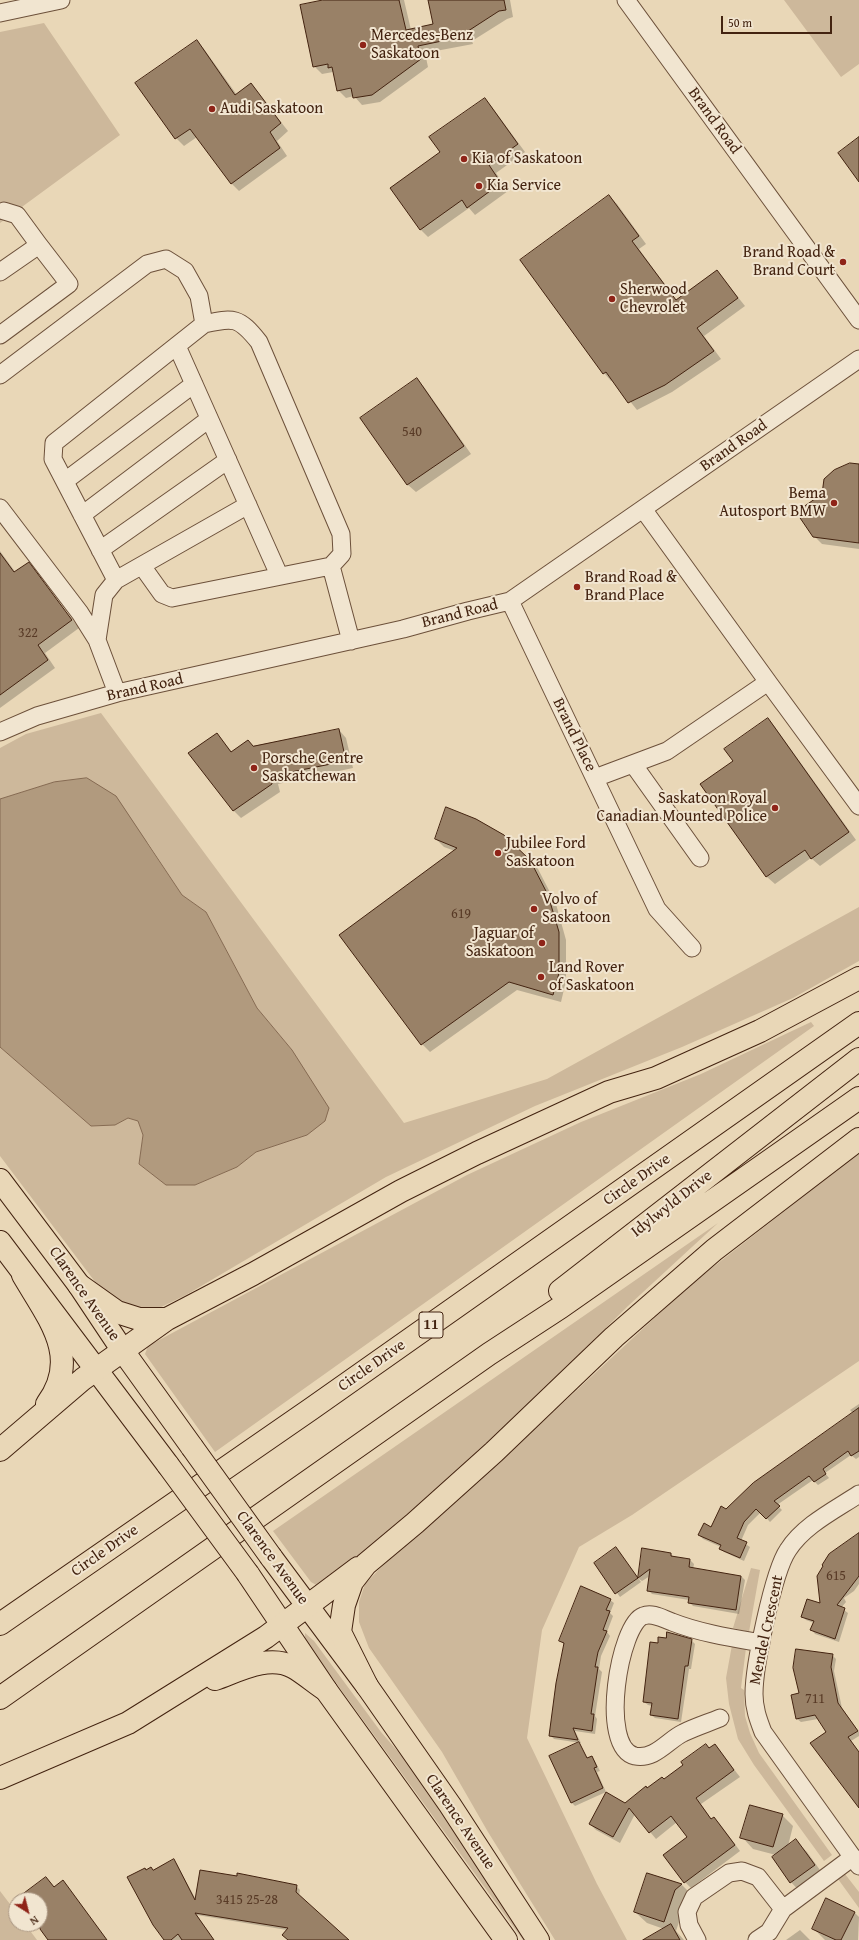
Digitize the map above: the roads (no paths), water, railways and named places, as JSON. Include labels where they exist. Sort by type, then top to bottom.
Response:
[{"type":"main road","points":[[0,1450],[96,1369],[168,1320],[401,1191],[477,1153],[609,1092],[656,1078],[760,1031],[859,978]]},
{"type":"main road","name":"Circle Drive","points":[[0,1624],[311,1409],[859,1023]]},
{"type":"main road","name":"Idylwyld Drive","points":[[489,1354],[553,1297],[859,1059]]},
{"type":"main road","points":[[0,1698],[489,1354],[561,1307],[859,1098]]},
{"type":"main road","points":[[367,1686],[340,1632],[344,1605],[352,1582],[366,1564],[415,1523],[494,1452],[614,1336],[714,1250],[859,1139]]},
{"type":"main road","name":"Clarence Avenue","points":[[0,1180],[79,1285],[123,1351],[271,1557],[367,1686],[450,1805],[538,1940]]},
{"type":"main road","name":"Clarence Avenue","points":[[0,1242],[23,1275],[96,1369],[248,1574],[326,1690],[506,1940]]},
{"type":"main road","points":[[23,1275],[52,1325],[62,1352],[63,1369],[57,1391],[38,1417]]},
{"type":"main road","points":[[79,1285],[117,1312],[139,1319],[168,1320]]},
{"type":"main road","points":[[0,1778],[128,1723],[308,1607],[415,1523]]},
{"type":"main road","points":[[174,1693],[261,1663],[275,1662],[292,1666],[326,1690]]},
{"type":"street","points":[[0,13],[61,0]]},
{"type":"street","name":"Brand Road","points":[[626,0],[859,320]]},
{"type":"street","points":[[0,335],[69,284],[17,215],[4,211]]},
{"type":"street","points":[[0,272],[39,245]]},
{"type":"street","points":[[0,375],[147,264],[166,260],[185,271],[199,296],[204,324]]},
{"type":"street","points":[[116,580],[54,459],[54,443],[204,324],[228,319],[246,327],[259,342],[341,534],[342,554],[331,566],[279,575],[172,598],[162,594],[142,566]]},
{"type":"street","points":[[177,346],[279,575]]},
{"type":"street","name":"Brand Road","points":[[0,732],[37,716],[117,693],[351,641],[510,601],[859,360]]},
{"type":"street","points":[[65,481],[194,384]]},
{"type":"street","points":[[82,515],[209,419]]},
{"type":"street","points":[[100,550],[228,460]]},
{"type":"street","points":[[98,640],[104,595],[116,580],[248,505]]},
{"type":"street","points":[[0,508],[80,613],[98,640],[117,693]]},
{"type":"street","points":[[643,509],[859,806]]},
{"type":"street","points":[[331,566],[351,641]]},
{"type":"street","name":"Brand Place","points":[[510,601],[657,909],[692,948]]},
{"type":"street","points":[[595,778],[667,751],[768,682]]},
{"type":"street","points":[[633,764],[700,858]]},
{"type":"street","name":"Mendel Crescent","points":[[856,1862],[763,1732],[756,1714],[754,1693],[761,1644],[776,1582],[788,1550],[800,1534],[859,1494]]},
{"type":"street","points":[[720,1718],[682,1733],[652,1755],[635,1756],[623,1748],[616,1726],[615,1693],[622,1655],[635,1622],[642,1616],[653,1614],[685,1627],[761,1644]]},
{"type":"street","points":[[757,1940],[768,1932],[783,1909],[856,1862]]},
{"type":"street","points":[[697,1940],[689,1925],[687,1912],[690,1904],[694,1897],[728,1874],[742,1871],[758,1877],[783,1909]]},
{"type":"place","name":"Mercedes-Benz Saskatoon","points":[[363,45]]},
{"type":"place","name":"Audi Saskatoon","points":[[212,109]]},
{"type":"place","name":"Kia of Saskatoon","points":[[464,159]]},
{"type":"place","name":"Kia Service","points":[[479,186]]},
{"type":"place","name":"Brand Road & Brand Court","points":[[843,262]]},
{"type":"place","name":"Sherwood Chevrolet","points":[[612,299]]},
{"type":"place","name":"Bema Autosport BMW","points":[[834,503]]},
{"type":"place","name":"Brand Road & Brand Place","points":[[577,587]]},
{"type":"place","name":"Porsche Centre Saskatchewan","points":[[254,768]]},
{"type":"place","name":"Saskatoon Royal Canadian Mounted Police","points":[[775,808]]},
{"type":"place","name":"Jubilee Ford Saskatoon","points":[[498,853]]},
{"type":"place","name":"Volvo of Saskatoon","points":[[534,909]]},
{"type":"place","name":"Jaguar of Saskatoon","points":[[542,943]]},
{"type":"place","name":"Land Rover of Saskatoon","points":[[541,977]]}]
